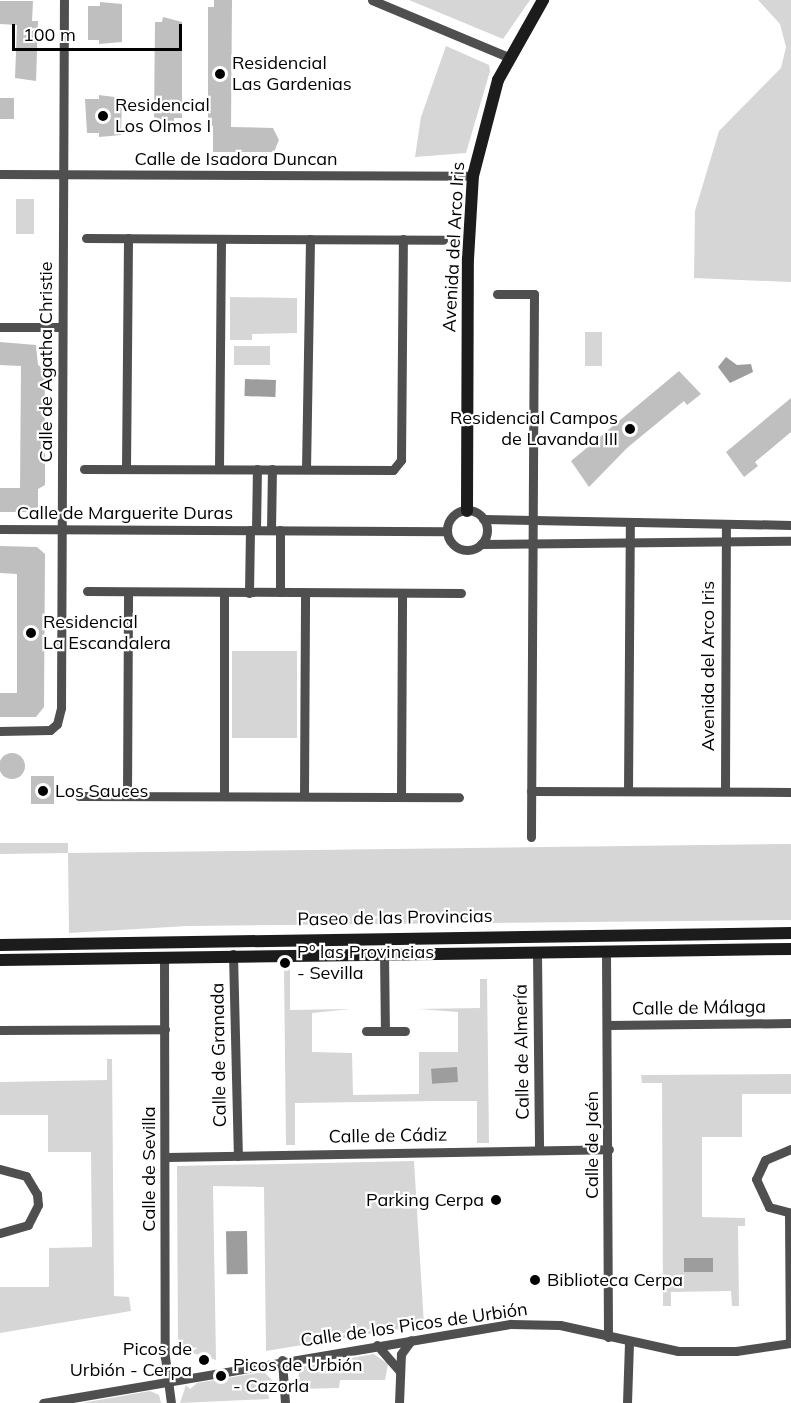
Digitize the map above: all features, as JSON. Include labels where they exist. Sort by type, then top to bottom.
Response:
[{"type":"street","name":"Calle de Agatha Christie","points":[[0,731],[38,732],[57,724],[62,529],[64,0]]},
{"type":"street","points":[[372,0],[508,57]]},
{"type":"street","name":"Avenida del Arco Iris","points":[[467,511],[468,259],[473,176],[487,112],[508,57],[543,0]]},
{"type":"street","name":"Calle de Isadora Duncan","points":[[0,174],[473,176]]},
{"type":"street","points":[[86,238],[444,240]]},
{"type":"street","points":[[126,469],[128,238]]},
{"type":"street","points":[[219,469],[221,238]]},
{"type":"street","points":[[306,469],[310,239]]},
{"type":"street","points":[[84,469],[393,470],[401,460],[403,239]]},
{"type":"street","points":[[497,294],[534,294],[531,837]]},
{"type":"street","points":[[0,327],[62,327]]},
{"type":"street","name":"Calle de Marguerite Duras","points":[[249,593],[257,469]]},
{"type":"street","points":[[272,469],[280,592]]},
{"type":"street","points":[[791,525],[533,523],[483,519],[467,511],[450,519],[447,531],[452,543],[463,550],[481,544],[533,542],[791,541]]},
{"type":"street","points":[[481,544],[486,532],[483,519]]},
{"type":"street","points":[[628,791],[630,524]]},
{"type":"street","name":"Avenida del Arco Iris","points":[[725,791],[726,524]]},
{"type":"street","name":"Calle de Marguerite Duras","points":[[0,529],[447,531]]},
{"type":"street","points":[[87,591],[461,593]]},
{"type":"street","points":[[127,796],[128,592]]},
{"type":"street","points":[[224,592],[224,796]]},
{"type":"street","points":[[304,796],[305,593]]},
{"type":"street","points":[[401,797],[402,594]]},
{"type":"street","points":[[531,791],[791,792]]},
{"type":"street","points":[[79,796],[459,797]]},
{"type":"street","name":"Paseo de las Provincias","points":[[0,945],[791,933]]},
{"type":"street","name":"Paseo de las Provincias","points":[[0,960],[164,958],[233,954],[791,949]]},
{"type":"street","name":"Calle de Jaén","points":[[606,952],[609,1149],[608,1337]]},
{"type":"street","name":"Paseo de las Provincias","points":[[384,953],[385,1031]]},
{"type":"street","name":"Calle de Almería","points":[[537,953],[539,1150]]},
{"type":"street","name":"Calle de Granada","points":[[233,954],[238,1156]]},
{"type":"street","name":"Calle de Sevilla","points":[[164,958],[168,1380],[171,1403]]},
{"type":"street","name":"Calle de Málaga","points":[[608,1025],[791,1023]]},
{"type":"street","points":[[0,1030],[165,1029]]},
{"type":"street","points":[[366,1031],[405,1031]]},
{"type":"street","name":"Calle de Cádiz","points":[[167,1157],[609,1149]]},
{"type":"street","name":"Calle de los Picos de Urbión","points":[[43,1403],[282,1360],[511,1324],[560,1325],[629,1342],[705,1352],[791,1343],[790,1213],[761,1199],[756,1179],[765,1160],[791,1149]]},
{"type":"street","points":[[0,1169],[26,1176],[37,1194],[38,1205],[28,1224],[0,1233]]},
{"type":"street","points":[[399,1403],[401,1354],[411,1340]]},
{"type":"street","points":[[627,1403],[629,1342]]},
{"type":"street","points":[[377,1345],[399,1370]]},
{"type":"street","points":[[282,1360],[285,1403]]},
{"type":"shaded area","points":[[409,0],[530,0],[503,39]]},
{"type":"shaded area","points":[[758,0],[791,0],[791,282],[694,278],[695,211],[719,131],[781,68],[786,47],[780,24]]},
{"type":"shaded area","points":[[446,46],[489,65],[490,71],[466,153],[415,157],[421,117]]},
{"type":"shaded area","points":[[16,199],[34,199],[34,234],[16,234]]},
{"type":"shaded area","points":[[230,297],[297,298],[297,333],[252,334],[252,340],[230,340]]},
{"type":"shaded area","points":[[585,332],[602,332],[602,366],[585,366]]},
{"type":"shaded area","points":[[234,346],[270,346],[270,365],[234,365]]},
{"type":"shaded area","points":[[726,357],[737,365],[751,364],[753,372],[730,383],[718,367]]},
{"type":"shaded area","points":[[245,379],[276,380],[275,397],[244,396]]},
{"type":"shaded area","points":[[232,651],[297,651],[297,738],[232,738]]},
{"type":"shaded area","points":[[0,843],[68,843],[68,853],[0,854]]},
{"type":"shaded area","points":[[791,844],[791,920],[187,926],[69,933],[68,853]]},
{"type":"shaded area","points":[[284,968],[290,968],[290,1010],[351,1009],[312,1013],[312,1052],[352,1053],[353,1095],[419,1094],[419,1052],[458,1052],[458,1012],[419,1009],[480,1008],[480,979],[487,979],[489,1143],[477,1143],[477,1101],[437,1101],[295,1103],[295,1145],[286,1145]]},
{"type":"shaded area","points":[[107,1059],[112,1059],[114,1296],[129,1297],[131,1311],[0,1333],[0,1287],[49,1287],[49,1248],[92,1247],[91,1152],[48,1152],[48,1115],[0,1115],[0,1082],[107,1080]]},
{"type":"shaded area","points":[[457,1067],[458,1082],[432,1084],[431,1069]]},
{"type":"shaded area","points":[[791,1074],[791,1094],[742,1094],[742,1137],[702,1137],[702,1217],[745,1218],[745,1226],[738,1226],[739,1306],[732,1306],[731,1291],[671,1292],[671,1306],[663,1306],[662,1083],[642,1083],[641,1075]]},
{"type":"shaded area","points":[[414,1161],[424,1325],[266,1351],[264,1187],[213,1186],[216,1360],[178,1349],[177,1166]]},
{"type":"shaded area","points":[[226,1231],[247,1231],[248,1274],[227,1274]]},
{"type":"shaded area","points":[[684,1258],[713,1258],[713,1272],[684,1272]]},
{"type":"shaded area","points":[[374,1354],[388,1364],[385,1380],[340,1380],[339,1388],[295,1389],[301,1367]]},
{"type":"shaded area","points":[[264,1372],[274,1382],[275,1391],[269,1392],[269,1399],[180,1403],[186,1385],[190,1389],[197,1383]]},
{"type":"shaded area","points":[[150,1391],[159,1395],[161,1403],[82,1403]]},
{"type":"building","name":"Residencial Las Gardenias","points":[[214,0],[232,0],[231,127],[273,128],[279,140],[274,152],[213,152],[213,126],[208,126],[208,7],[214,7]]},
{"type":"building","points":[[0,1],[33,1],[32,21],[38,21],[36,81],[15,78],[17,25],[0,24]]},
{"type":"building","name":"Residencial Los Olmos I","points":[[100,2],[122,4],[122,42],[99,44],[99,40],[88,40],[88,6],[100,6]]},
{"type":"building","points":[[163,17],[182,22],[182,118],[174,118],[174,123],[154,117],[155,22],[162,22]]},
{"type":"building","name":"Residencial Los Olmos I","points":[[99,95],[122,98],[121,135],[99,137],[99,133],[87,133],[85,99],[99,99]]},
{"type":"building","points":[[0,98],[14,98],[14,119],[0,119]]},
{"type":"building","points":[[0,342],[36,345],[38,365],[45,370],[45,485],[38,489],[38,507],[29,512],[0,512],[0,488],[20,488],[21,366],[0,365]]},
{"type":"building","name":"Residencial Campos de Lavanda III","points":[[679,371],[701,394],[687,405],[684,401],[627,448],[589,487],[571,461]]},
{"type":"building","points":[[791,398],[791,432],[755,462],[758,466],[744,477],[726,452]]},
{"type":"building","name":"Residencial La Escandalera","points":[[0,546],[37,547],[45,554],[44,707],[36,717],[0,717],[0,693],[17,693],[17,574],[0,573]]},
{"type":"building","name":"Los Sauces","points":[[12,753],[21,757],[25,766],[21,775],[12,779],[3,775],[-1,766],[3,757]]},
{"type":"building","name":"Los Sauces","points":[[31,776],[54,776],[54,804],[31,804]]},
{"type":"place","name":"Residencial Las Gardenias","points":[[220,74]]},
{"type":"place","name":"Residencial Los Olmos I","points":[[103,116]]},
{"type":"place","name":"Residencial Campos de Lavanda III","points":[[630,429]]},
{"type":"place","name":"Residencial La Escandalera","points":[[31,633]]},
{"type":"place","name":"Los Sauces","points":[[43,791]]},
{"type":"place","name":"Pº las Provincias - Sevilla","points":[[285,963]]},
{"type":"place","name":"Parking Cerpa","points":[[496,1200]]},
{"type":"place","name":"Biblioteca Cerpa","points":[[535,1280]]},
{"type":"place","name":"Picos de Urbión - Cerpa","points":[[204,1360]]},
{"type":"place","name":"Picos de Urbión - Cazorla","points":[[221,1376]]}]
